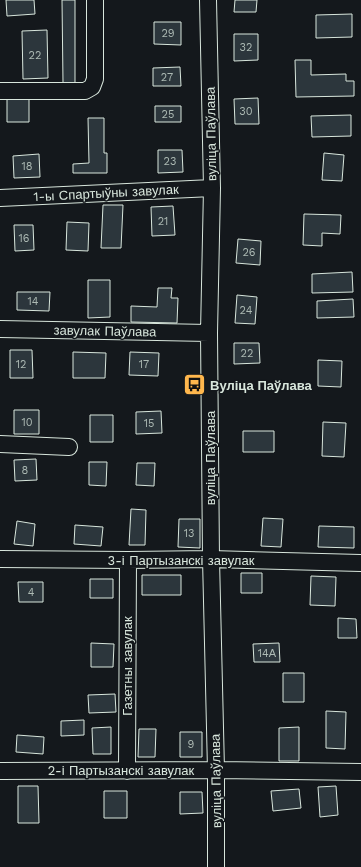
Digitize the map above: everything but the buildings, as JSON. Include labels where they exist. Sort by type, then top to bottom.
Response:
[{"type":"street","points":[[0,91],[85,92],[92,87],[96,79],[95,0]]},
{"type":"street","name":"вуліца Паўлава","points":[[208,0],[212,188],[210,333],[211,559],[216,770],[216,867]]},
{"type":"street","name":"1-ы Спартыўны завулак","points":[[0,198],[212,188]]},
{"type":"street","name":"завулак Паўлава","points":[[0,328],[210,333]]},
{"type":"street","points":[[0,444],[69,447]]},
{"type":"street","name":"3-і Партызанскі завулак","points":[[0,559],[211,559],[361,564]]},
{"type":"street","name":"Газетны завулак","points":[[127,771],[128,560]]},
{"type":"street","name":"2-і Партызанскі завулак","points":[[0,771],[216,770],[361,772]]},
{"type":"place","name":"Вуліца Паўлава","points":[[194,385]]}]
